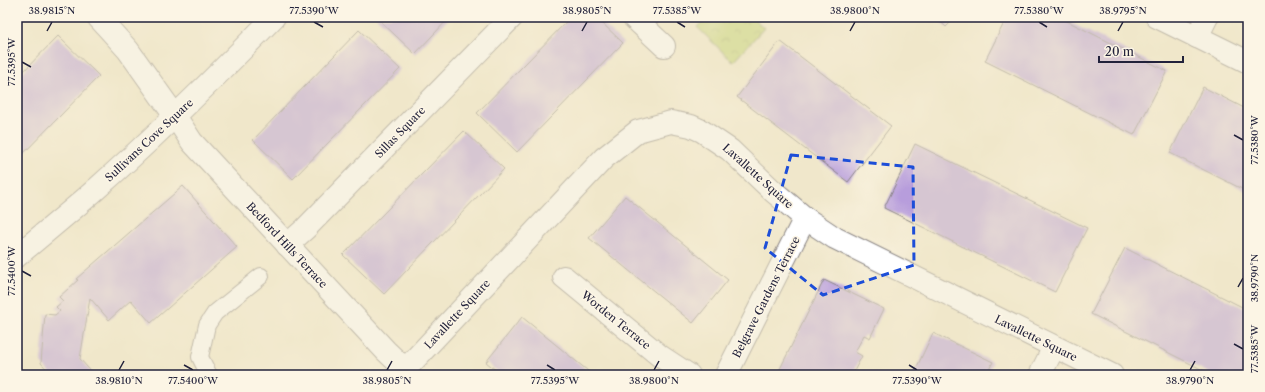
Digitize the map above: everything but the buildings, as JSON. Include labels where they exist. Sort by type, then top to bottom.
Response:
[{"type":"street","name":"Bedford Hills Terrace","points":[[98,17],[128,50],[192,142],[386,351],[403,372]]},
{"type":"street","name":"Sullivans Cove Square","points":[[17,256],[93,192],[175,116],[214,79],[274,17]]},
{"type":"street","name":"Sillas Square","points":[[286,245],[305,229],[512,17]]},
{"type":"street","points":[[634,17],[664,46]]},
{"type":"street","points":[[1157,17],[1248,62]]},
{"type":"street","points":[[1197,37],[1207,17]]},
{"type":"street","name":"Lavallette Square","points":[[403,372],[604,158],[638,131],[672,122],[691,126],[702,131],[730,150],[774,192],[805,218],[835,238],[1112,375]]},
{"type":"street","name":"Belgrave Gardens Terrace","points":[[726,375],[805,218]]},
{"type":"street","name":"Worden Terrace","points":[[564,277],[660,356],[689,375]]},
{"type":"street","points":[[1040,375],[1054,347]]},
{"type":"lane","points":[[209,375],[200,357],[207,325],[215,313],[261,276]]},
{"type":"highlighted area","points":[[791,155],[913,167],[914,265],[823,295],[765,248]]},
{"type":"green space","points":[[707,17],[752,17],[764,28],[733,62],[697,27]]}]
